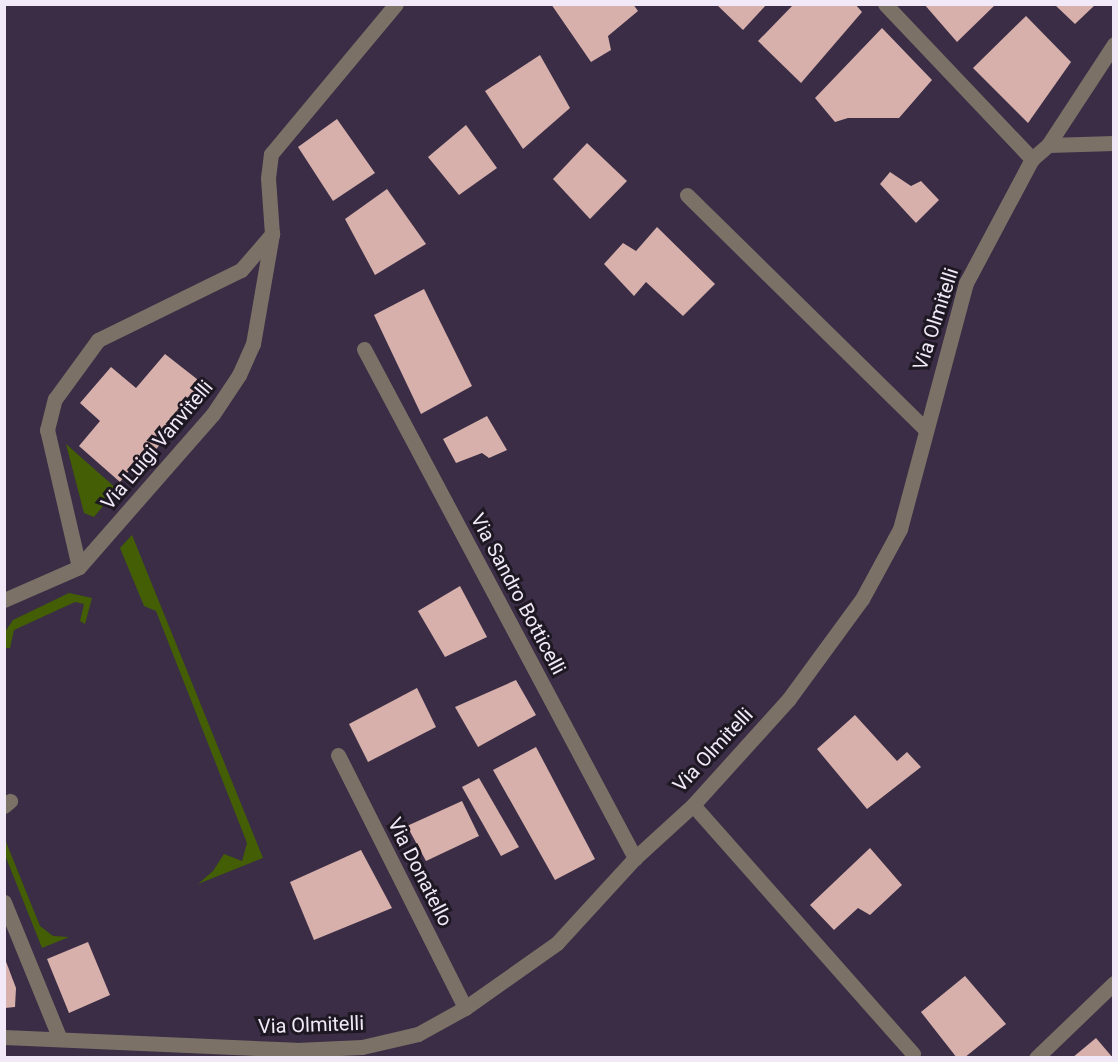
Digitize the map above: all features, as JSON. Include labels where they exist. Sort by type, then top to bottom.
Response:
[{"type":"street","name":"Via Luigi Vanvitelli","points":[[4,600],[80,567],[213,414],[239,375],[253,344],[272,234],[268,178],[271,154],[396,4]]},
{"type":"street","points":[[885,4],[1032,159]]},
{"type":"street","name":"Via Olmitelli","points":[[4,1037],[296,1050],[362,1047],[418,1034],[465,1008],[557,943],[635,858],[693,805],[788,700],[862,599],[900,529],[966,283],[1032,159],[1048,145],[1113,44]]},
{"type":"street","points":[[1048,145],[1113,143]]},
{"type":"street","points":[[687,195],[925,429]]},
{"type":"street","points":[[80,567],[47,430],[55,399],[98,340],[241,270],[272,234]]},
{"type":"street","name":"Via Sandro Botticelli","points":[[364,349],[635,858]]},
{"type":"street","name":"Via Donatello","points":[[338,755],[465,1008]]},
{"type":"street","points":[[693,805],[913,1054]]},
{"type":"street","points":[[4,902],[60,1039]]},
{"type":"street","points":[[1043,1055],[1113,983]]},
{"type":"green space","points":[[66,444],[117,489],[94,517],[84,513]]},
{"type":"green space","points":[[132,535],[263,858],[198,884],[213,871],[224,854],[242,861],[247,843],[156,611],[144,606],[120,548]]},
{"type":"green space","points":[[69,593],[92,598],[85,624],[80,621],[84,604],[75,602],[14,630],[10,648],[5,648],[5,632],[13,620]]},
{"type":"green space","points":[[4,837],[40,926],[53,936],[69,937],[42,948],[5,855]]},
{"type":"building","points":[[551,4],[633,4],[638,11],[608,36],[611,50],[591,62]]},
{"type":"building","points":[[716,4],[767,4],[743,30]]},
{"type":"building","points":[[794,4],[855,4],[862,12],[801,83],[758,41]]},
{"type":"building","points":[[924,4],[996,4],[957,42]]},
{"type":"building","points":[[1054,4],[1096,4],[1075,24]]},
{"type":"building","points":[[1026,16],[1071,62],[1028,123],[973,68]]},
{"type":"building","points":[[882,28],[932,80],[899,118],[848,118],[835,122],[815,98]]},
{"type":"building","points":[[540,55],[570,108],[523,149],[485,91]]},
{"type":"building","points":[[337,119],[375,173],[333,201],[298,147]]},
{"type":"building","points":[[466,125],[497,168],[459,195],[428,157]]},
{"type":"building","points":[[587,143],[627,181],[590,219],[553,179]]},
{"type":"building","points":[[890,172],[911,186],[921,181],[939,200],[916,223],[880,184]]},
{"type":"building","points":[[387,189],[426,244],[375,275],[345,219]]},
{"type":"building","points":[[657,227],[715,284],[683,316],[646,282],[634,296],[604,264],[623,243],[636,251]]},
{"type":"building","points":[[424,289],[472,386],[421,414],[374,315]]},
{"type":"building","points":[[165,354],[202,383],[163,429],[163,440],[155,451],[139,458],[120,482],[79,446],[100,421],[80,403],[111,367],[136,388]]},
{"type":"building","points":[[487,416],[507,450],[489,458],[482,453],[456,463],[443,439]]},
{"type":"building","points":[[460,586],[487,637],[445,657],[418,611]]},
{"type":"building","points":[[516,680],[536,715],[478,747],[455,707]]},
{"type":"building","points":[[417,688],[436,727],[368,762],[349,724]]},
{"type":"building","points":[[855,715],[897,761],[907,752],[921,767],[867,809],[817,749]]},
{"type":"building","points":[[536,747],[595,859],[555,880],[493,770]]},
{"type":"building","points":[[479,778],[519,847],[501,856],[462,787]]},
{"type":"building","points":[[462,801],[479,836],[426,861],[407,826]]},
{"type":"building","points":[[870,848],[902,885],[870,915],[858,908],[834,930],[810,905]]},
{"type":"building","points":[[361,850],[392,908],[314,940],[290,882]]},
{"type":"building","points":[[88,942],[110,995],[69,1013],[47,959]]},
{"type":"building","points":[[5,959],[16,988],[15,1007],[5,1008]]},
{"type":"building","points":[[965,976],[1006,1024],[964,1058],[957,1058],[921,1012]]},
{"type":"building","points":[[1096,1038],[1113,1058],[1072,1058]]}]
